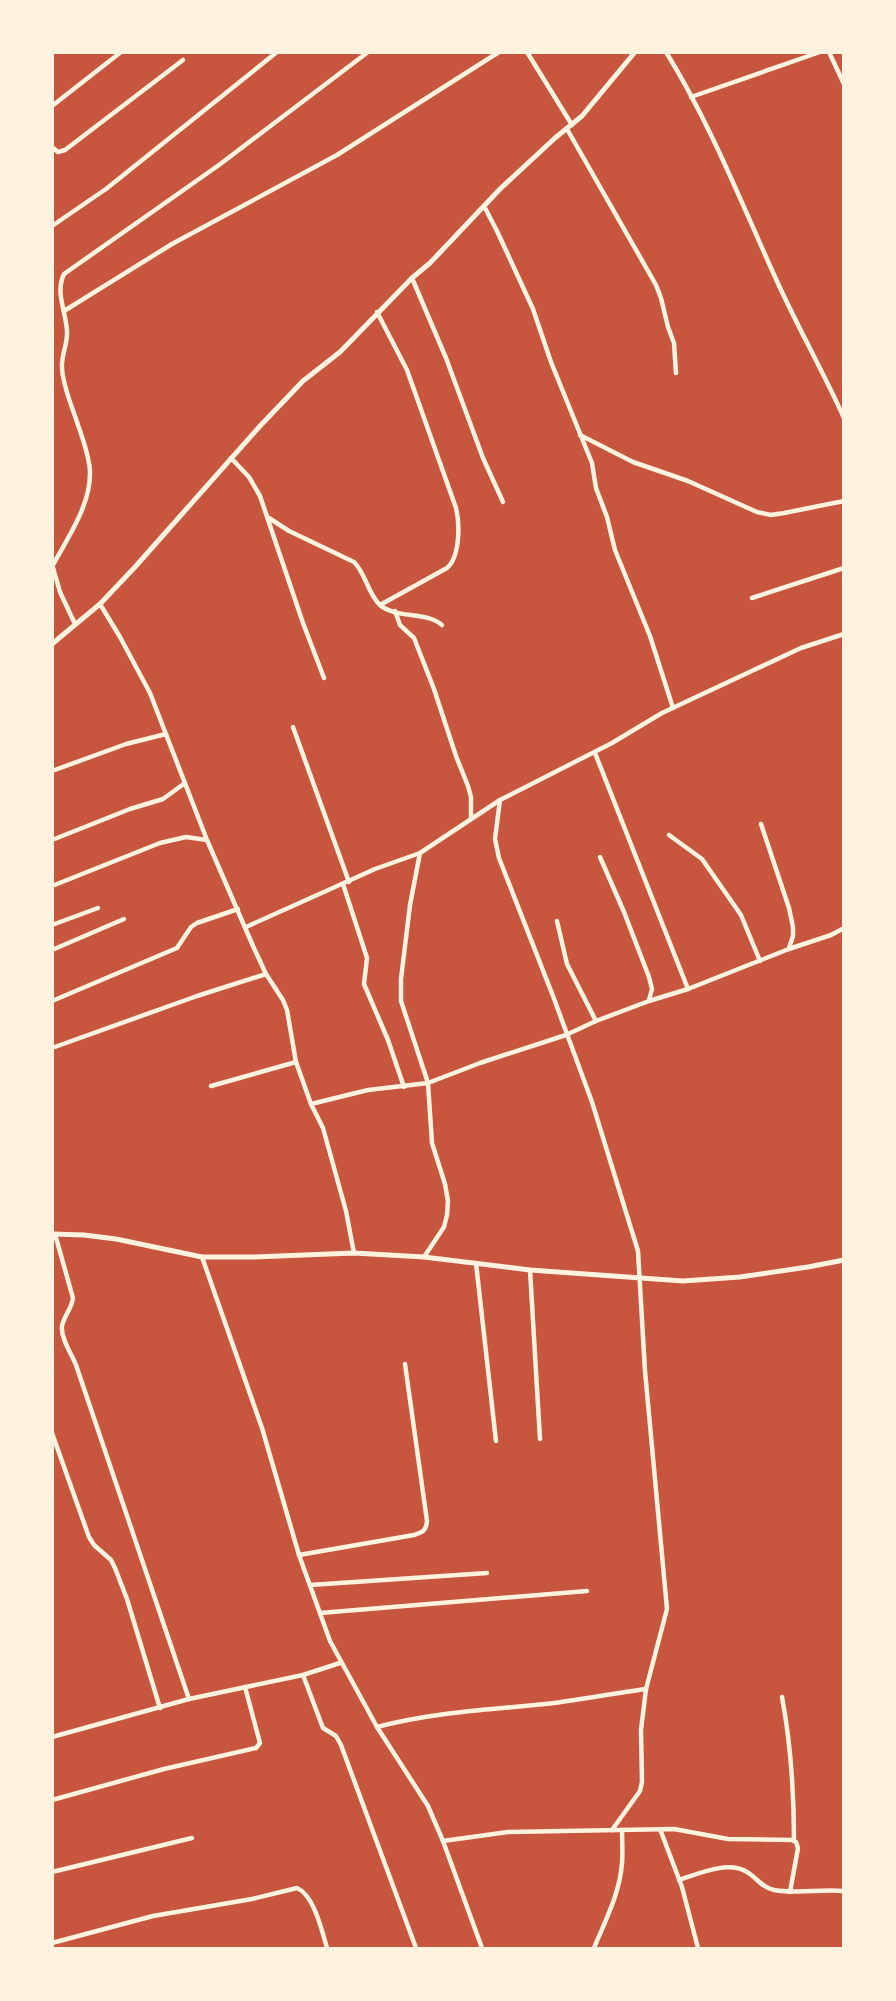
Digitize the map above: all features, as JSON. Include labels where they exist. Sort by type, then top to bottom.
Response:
[{"type":"street","points":[[52,106],[121,52]]},
{"type":"street","points":[[52,226],[106,189],[277,52]]},
{"type":"street","points":[[75,624],[60,592],[53,565],[79,517],[88,490],[90,472],[61,365],[67,341],[60,295],[60,282],[64,274],[219,165],[368,52]]},
{"type":"street","points":[[64,311],[172,244],[337,155],[499,52]]},
{"type":"street","points":[[527,52],[656,285],[674,343],[676,373]]},
{"type":"street","points":[[52,645],[100,604],[303,381],[340,352],[537,154],[591,107],[635,52]]},
{"type":"street","points":[[666,52],[735,185],[776,280],[844,418]]},
{"type":"street","points":[[691,97],[820,52]]},
{"type":"street","points":[[829,52],[844,84]]},
{"type":"street","points":[[52,147],[58,152],[65,150],[183,60]]},
{"type":"street","points":[[484,206],[533,309],[592,463],[596,488],[615,550],[650,636],[673,708]]},
{"type":"street","points":[[412,278],[503,502]]},
{"type":"street","points":[[377,312],[407,370],[458,520],[453,563],[380,605]]},
{"type":"street","points":[[580,435],[633,462],[688,481],[757,512],[784,513],[844,501]]},
{"type":"street","points":[[231,458],[249,477],[260,496],[324,678]]},
{"type":"street","points":[[268,517],[289,531],[354,562],[380,605],[436,620],[442,625]]},
{"type":"street","points":[[752,598],[844,568]]},
{"type":"street","points":[[100,604],[155,703],[207,840],[266,974],[287,1010],[296,1062],[326,1139],[346,1211],[354,1253]]},
{"type":"street","points":[[395,611],[400,625],[414,638],[437,698],[468,786],[471,819]]},
{"type":"street","points":[[246,926],[375,869],[420,853],[500,800],[673,708],[801,648],[844,634]]},
{"type":"street","points":[[293,727],[349,882]]},
{"type":"street","points":[[52,771],[126,744],[166,734]]},
{"type":"street","points":[[594,752],[688,989]]},
{"type":"street","points":[[52,840],[163,799],[185,783]]},
{"type":"street","points":[[500,800],[495,839],[499,858],[592,1102],[638,1251],[645,1371],[667,1598],[665,1619],[646,1689],[641,1730],[640,1791],[612,1830]]},
{"type":"street","points":[[761,824],[789,908],[793,936],[789,949]]},
{"type":"street","points":[[669,835],[702,859],[741,915],[760,961]]},
{"type":"street","points":[[52,886],[160,843],[186,837],[207,840]]},
{"type":"street","points":[[420,853],[410,905],[401,1000],[428,1083],[432,1143],[448,1201],[444,1227],[424,1257]]},
{"type":"street","points":[[600,857],[649,977],[652,989],[649,1001]]},
{"type":"street","points":[[343,884],[367,958],[364,978],[366,991],[388,1040],[404,1087]]},
{"type":"street","points":[[52,925],[98,908]]},
{"type":"street","points":[[52,1000],[177,948],[197,922],[238,909]]},
{"type":"street","points":[[52,950],[124,919]]},
{"type":"street","points":[[557,921],[567,964],[596,1021]]},
{"type":"street","points":[[311,1104],[368,1090],[428,1083],[566,1035],[596,1021],[688,989],[844,928]]},
{"type":"street","points":[[52,1048],[266,974]]},
{"type":"street","points":[[211,1086],[296,1062]]},
{"type":"street","points":[[189,1699],[76,1365],[62,1333],[73,1298],[54,1234],[116,1239],[202,1256],[354,1253],[683,1281],[740,1278],[844,1259]]},
{"type":"street","points":[[202,1256],[262,1428],[299,1555],[330,1641],[377,1727],[428,1806],[482,1948]]},
{"type":"street","points":[[476,1263],[496,1441]]},
{"type":"street","points":[[530,1270],[540,1439]]},
{"type":"street","points":[[299,1555],[414,1535],[427,1528],[405,1364]]},
{"type":"street","points":[[52,1433],[89,1537],[115,1568],[160,1708]]},
{"type":"street","points":[[310,1585],[487,1573]]},
{"type":"street","points":[[320,1613],[587,1591]]},
{"type":"street","points":[[52,1737],[189,1699],[303,1675],[340,1663]]},
{"type":"street","points":[[303,1675],[323,1728],[336,1736],[341,1745],[416,1948]]},
{"type":"street","points":[[52,1800],[164,1769],[256,1748],[260,1742],[244,1687]]},
{"type":"street","points":[[377,1727],[452,1712],[555,1703],[646,1689]]},
{"type":"street","points":[[782,1698],[790,1737],[794,1841],[798,1848],[790,1892]]},
{"type":"street","points":[[443,1841],[508,1832],[660,1829],[684,1829],[727,1839],[794,1841]]},
{"type":"street","points":[[660,1829],[690,1913],[698,1948]]},
{"type":"street","points":[[594,1948],[618,1885],[622,1863],[622,1830]]},
{"type":"street","points":[[52,1872],[192,1838]]},
{"type":"street","points":[[679,1880],[726,1868],[741,1869],[765,1887],[790,1892],[827,1889],[844,1891]]},
{"type":"street","points":[[52,1943],[153,1916],[298,1888],[310,1898],[327,1948]]}]
